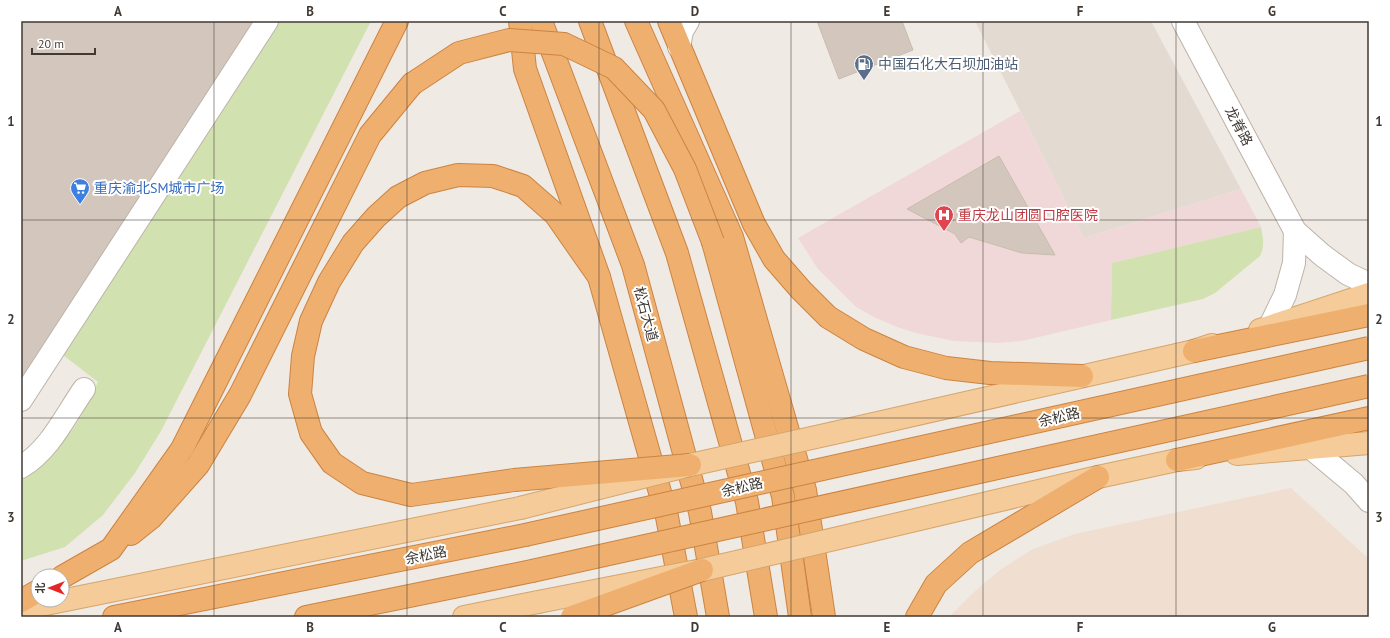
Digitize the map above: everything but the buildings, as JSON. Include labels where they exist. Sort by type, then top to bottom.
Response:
[{"type":"highway","points":[[111,549],[182,449],[397,21]]},
{"type":"highway","points":[[520,21],[525,69],[599,277],[667,517],[686,617]]},
{"type":"highway","name":"松石大道","points":[[541,21],[632,265],[700,512],[718,617]]},
{"type":"highway","points":[[590,21],[677,253],[747,502],[766,617]]},
{"type":"highway","points":[[636,21],[732,237],[805,490],[824,617]]},
{"type":"highway","points":[[669,21],[754,224],[774,259],[801,290],[828,317],[864,339],[904,357],[946,368],[990,373],[1082,376]]},
{"type":"highway","points":[[70,572],[111,549],[150,518],[198,465],[240,395],[370,135],[412,84],[459,53],[509,40],[564,44],[614,68],[654,110],[685,169],[713,242],[783,496],[800,617]]},
{"type":"highway","points":[[599,277],[555,214],[523,186],[492,176],[458,176],[425,183],[398,197],[376,217],[352,243],[329,282],[311,322],[303,356],[300,394],[311,433],[332,463],[362,483],[411,495],[514,480],[690,465]]},
{"type":"highway","points":[[1194,350],[1369,315]]},
{"type":"highway","name":"余松路","points":[[114,617],[525,535],[1369,348]]},
{"type":"highway","points":[[306,617],[532,571],[1369,386]]},
{"type":"highway","points":[[1177,460],[1369,418]]},
{"type":"highway","points":[[917,617],[936,584],[970,553],[1098,477]]},
{"type":"highway","points":[[572,617],[702,570]]},
{"type":"highway","points":[[21,601],[30,596]]},
{"type":"main road","points":[[21,609],[520,508],[690,465],[1194,350],[1369,294]]},
{"type":"main road","points":[[464,617],[702,570],[1098,477],[1177,460],[1369,443]]},
{"type":"street","points":[[21,400],[267,21]]},
{"type":"street","points":[[679,47],[682,31],[688,21]]},
{"type":"street","name":"龙脊路","points":[[1183,21],[1295,231]]},
{"type":"street","points":[[1295,231],[1322,255],[1348,274],[1369,284]]},
{"type":"street","points":[[1270,326],[1285,295],[1291,276],[1294,263],[1295,231]]},
{"type":"street","points":[[21,467],[33,460],[45,447],[84,389]]},
{"type":"street","points":[[1311,448],[1354,484],[1369,501]]},
{"type":"shaded area","points":[[975,21],[1151,21],[1241,189],[1084,238]]},
{"type":"shaded area","name":"重庆龙山团圆口腔医院","points":[[1020,111],[1084,238],[1241,189],[1261,227],[1112,263],[1111,320],[1022,341],[998,343],[954,341],[916,333],[897,327],[856,307],[818,269],[798,238]]},
{"type":"shaded area","points":[[1291,488],[1369,559],[1369,617],[949,617],[973,593],[1000,570],[1033,549],[1075,534]]},
{"type":"green space","points":[[277,21],[371,21],[161,431],[135,473],[103,515],[65,547],[21,561],[21,475],[60,444],[73,429],[87,406],[98,382],[63,355]]},
{"type":"green space","points":[[1261,227],[1263,245],[1260,256],[1215,293],[1203,299],[1111,320],[1112,263]]},
{"type":"place","name":"中国石化大石坝加油站","points":[[864,81]]},
{"type":"place","name":"重庆渝北SM城市广场","points":[[80,205]]},
{"type":"place","name":"重庆龙山团圆口腔医院","points":[[944,232]]}]
